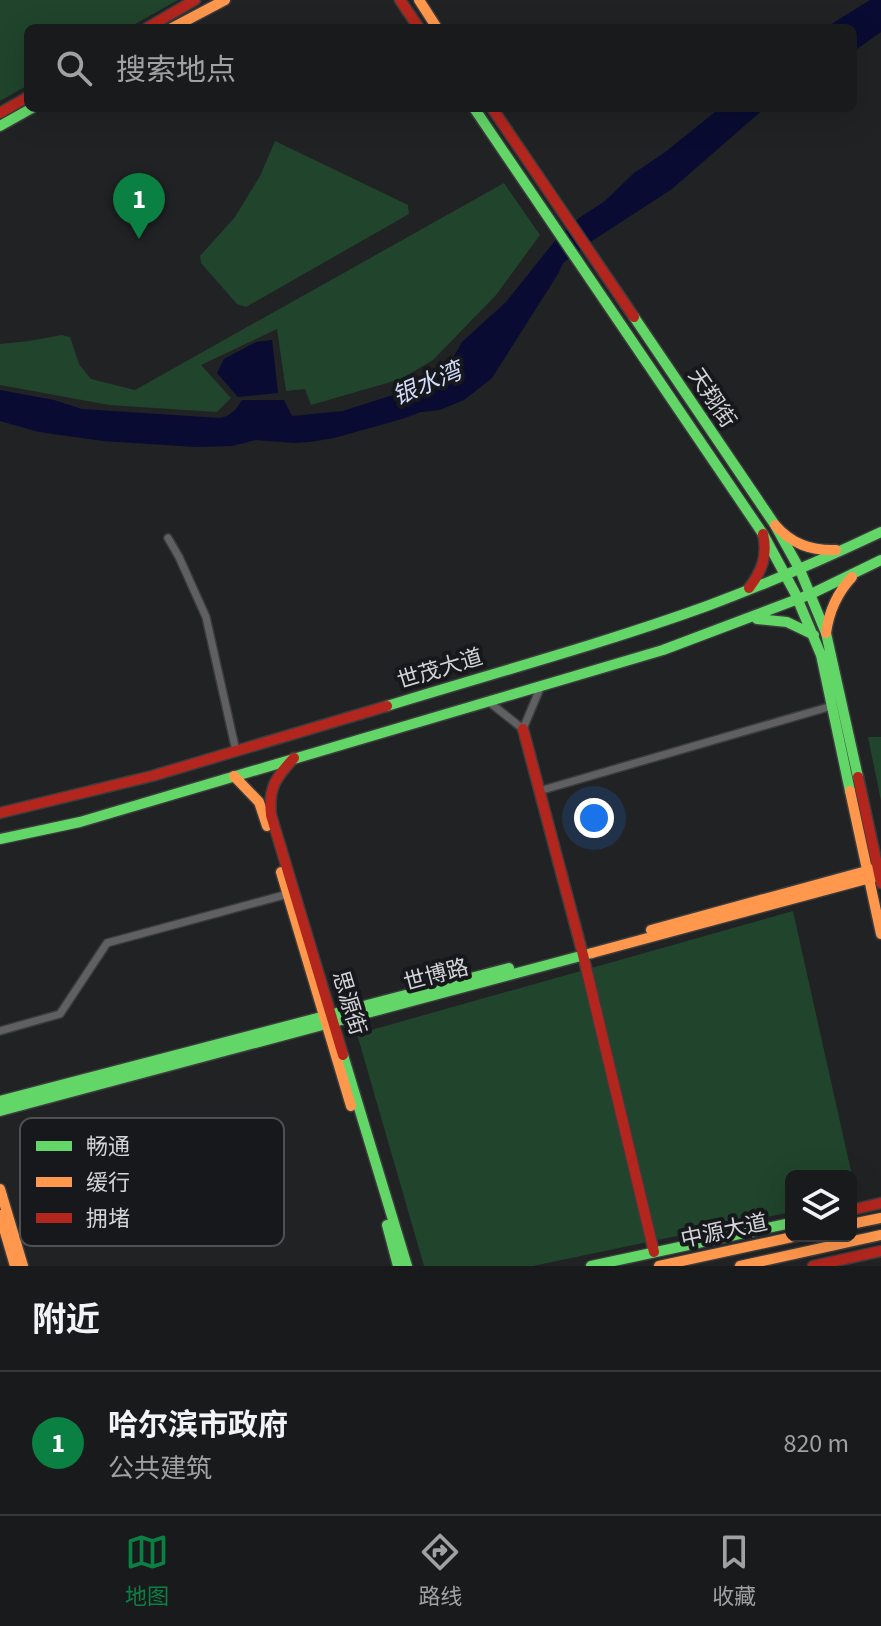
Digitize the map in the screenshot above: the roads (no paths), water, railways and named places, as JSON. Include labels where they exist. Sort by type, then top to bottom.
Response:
[{"type":"main road","points":[[154,24],[195,0]]},
{"type":"main road","points":[[180,24],[225,0]]},
{"type":"main road","points":[[400,0],[416,24]]},
{"type":"main road","points":[[419,0],[434,24]]},
{"type":"main road","points":[[0,113],[24,99]]},
{"type":"main road","points":[[0,126],[25,112]]},
{"type":"main road","name":"天翔街","points":[[477,112],[763,534],[797,599],[820,634]]},
{"type":"main road","name":"天翔街","points":[[495,112],[775,525],[811,594],[820,634]]},
{"type":"main road","points":[[775,525],[788,539],[814,550],[840,550],[855,545]]},
{"type":"main road","name":"世茂大道","points":[[0,813],[54,802],[236,751],[645,629],[786,576],[881,532]]},
{"type":"main road","points":[[735,596],[749,589],[758,578],[767,546],[763,534]]},
{"type":"main road","name":"世茂大道","points":[[0,839],[80,822],[663,650],[811,594],[881,560]]},
{"type":"main road","points":[[858,571],[837,595],[820,634],[832,706],[877,874]]},
{"type":"main road","points":[[744,620],[773,619],[820,634]]},
{"type":"main road","points":[[820,634],[877,874],[881,934]]},
{"type":"main road","points":[[523,729],[582,952],[654,1252]]},
{"type":"main road","name":"思源街","points":[[294,758],[273,782],[270,809],[398,1266]]},
{"type":"main road","name":"思源街","points":[[234,776],[259,802],[407,1266]]},
{"type":"main road","name":"世博路","points":[[0,1111],[877,874]]},
{"type":"main road","name":"世博路","points":[[0,1101],[329,1020]]},
{"type":"main road","points":[[0,1189],[23,1266]]},
{"type":"main road","points":[[857,1209],[881,1203]]},
{"type":"main road","points":[[0,1215],[5,1248],[15,1266]]},
{"type":"main road","points":[[857,1223],[881,1218]]},
{"type":"main road","points":[[591,1266],[785,1224]]},
{"type":"main road","name":"中源大道","points":[[740,1266],[881,1235]]},
{"type":"main road","name":"中源大道","points":[[659,1266],[785,1239]]},
{"type":"main road","points":[[813,1266],[881,1251]]},
{"type":"street","points":[[168,538],[206,617],[236,751]]},
{"type":"street","points":[[489,702],[523,729],[541,686]]},
{"type":"street","points":[[539,791],[832,706]]},
{"type":"street","points":[[0,1031],[60,1014],[107,943],[288,894]]},
{"type":"water","points":[[870,0],[881,0],[881,32],[857,49],[857,24],[831,24]]},
{"type":"water","name":"银水湾","points":[[715,112],[760,112],[672,189],[563,263],[492,378],[464,400],[440,410],[421,412],[334,438],[310,442],[256,440],[232,446],[195,447],[103,441],[39,432],[0,421],[0,390],[54,400],[82,409],[220,418],[233,412],[242,400],[284,400],[292,416],[343,411],[396,394],[406,384],[433,376],[450,363],[462,342],[506,302],[554,242],[634,173]]},
{"type":"water","points":[[272,340],[278,393],[238,397],[217,373],[224,359],[256,342]]},
{"type":"place","name":"哈尔滨市政府","points":[[139,239]]}]
